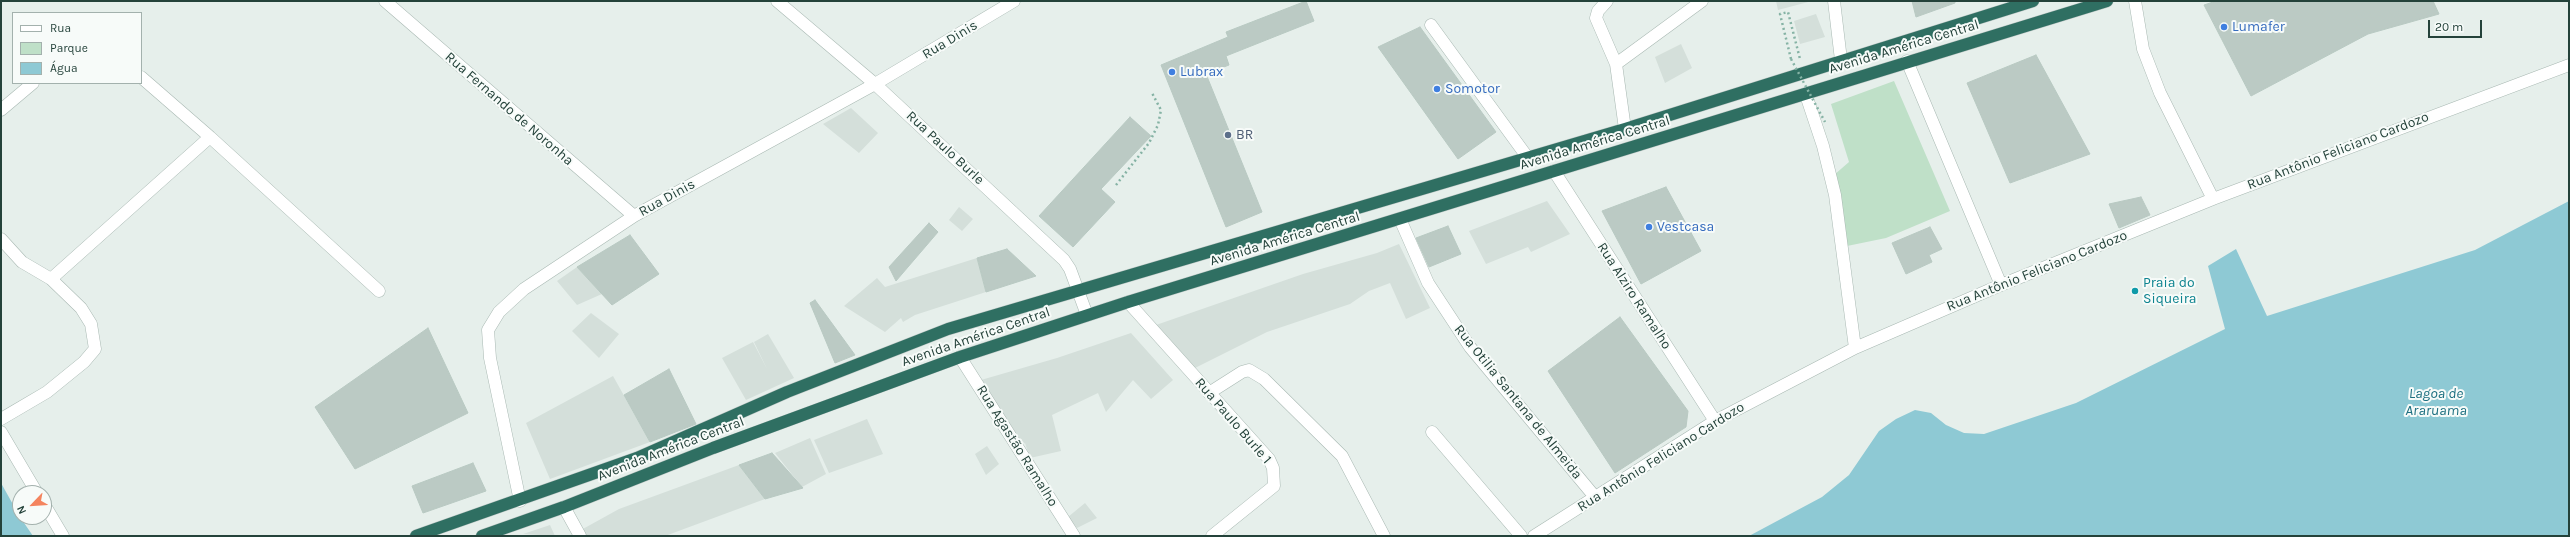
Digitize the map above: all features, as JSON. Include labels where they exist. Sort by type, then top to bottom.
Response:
[{"type":"highway","name":"Avenida América Central","points":[[416,536],[520,501],[637,458],[787,392],[948,329],[1625,129],[2033,1]]},
{"type":"highway","name":"Avenida América Central","points":[[482,536],[564,508],[713,448],[960,357],[1087,315],[1806,95],[1907,61],[2107,1]]},
{"type":"street","name":"Rua Fernando de Noronha","points":[[385,1],[634,216]]},
{"type":"street","name":"Rua Paulo Burle","points":[[777,1],[876,84],[1064,260],[1079,291],[1087,315]]},
{"type":"street","name":"Rua Dinis","points":[[520,501],[490,358],[488,330],[499,312],[524,289],[634,216],[876,84],[1014,1]]},
{"type":"street","points":[[1607,1],[1598,11],[1596,18],[1616,64],[1625,129]]},
{"type":"street","points":[[1616,64],[1702,1]]},
{"type":"street","points":[[1834,1],[1842,60]]},
{"type":"street","points":[[2135,1],[2143,49],[2160,93],[2213,199]]},
{"type":"street","points":[[1430,25],[1528,158]]},
{"type":"street","points":[[1907,61],[2000,285]]},
{"type":"street","name":"Rua Antônio Feliciano Cardozo","points":[[1534,536],[1715,421],[1855,348],[2000,285],[2213,199],[2569,65]]},
{"type":"street","points":[[142,78],[210,137],[379,291]]},
{"type":"street","points":[[1,110],[32,84]]},
{"type":"street","points":[[1806,95],[1823,146],[1835,195],[1855,348]]},
{"type":"street","points":[[51,279],[210,137]]},
{"type":"street","name":"Rua Alziro Ramalho","points":[[1554,171],[1715,421]]},
{"type":"street","name":"Rua Otilia Santana de Almeida","points":[[1400,219],[1428,284],[1458,329],[1502,387],[1595,497]]},
{"type":"street","points":[[1,239],[22,262],[51,279],[70,295],[91,324],[95,349],[84,362],[47,392],[1,419]]},
{"type":"street","name":"Rua Paulo Burle 1","points":[[1128,302],[1269,459],[1273,468],[1274,486],[1212,536]]},
{"type":"street","name":"Rua Agastão Ramalho","points":[[960,357],[1074,536]]},
{"type":"street","points":[[1209,393],[1242,372],[1249,370],[1264,379],[1342,456],[1384,536]]},
{"type":"street","points":[[1,432],[32,485]]},
{"type":"street","points":[[1432,432],[1521,536]]},
{"type":"street","points":[[564,508],[580,536]]},
{"type":"street","points":[[52,517],[63,536]]},
{"type":"path","points":[[1804,72],[1788,12],[1780,14],[1791,60],[1825,122]]},
{"type":"path","points":[[1116,185],[1149,143],[1158,125],[1161,110],[1152,93]]},
{"type":"shaded area","points":[[1776,1],[1812,1],[1778,10]]},
{"type":"shaded area","points":[[1816,14],[1825,37],[1800,44],[1794,21]]},
{"type":"shaded area","points":[[1681,44],[1692,68],[1665,83],[1655,57]]},
{"type":"shaded area","points":[[851,108],[878,133],[859,153],[823,124]]},
{"type":"shaded area","points":[[1547,201],[1570,234],[1531,252],[1528,247],[1486,264],[1469,231]]},
{"type":"shaded area","points":[[959,207],[973,219],[962,231],[949,220]]},
{"type":"shaded area","points":[[1399,244],[1430,308],[1406,319],[1390,283],[1369,291],[1350,304],[1267,332],[1193,369],[1156,325],[1303,274],[1377,253]]},
{"type":"shaded area","points":[[977,258],[986,292],[915,315],[903,322],[901,318],[885,332],[844,306],[877,278],[885,287]]},
{"type":"shaded area","points":[[577,267],[602,294],[577,305],[557,281]]},
{"type":"shaded area","points":[[591,313],[619,334],[599,358],[572,331]]},
{"type":"shaded area","points":[[1131,333],[1173,380],[1151,399],[1133,380],[1106,412],[1098,393],[1052,415],[1061,451],[1030,458],[1025,443],[1020,445],[981,380],[1057,358]]},
{"type":"shaded area","points":[[768,334],[794,378],[746,400],[722,358],[753,342],[767,369],[754,342]]},
{"type":"shaded area","points":[[613,376],[650,442],[550,479],[526,423]]},
{"type":"shaded area","points":[[867,419],[883,454],[829,473],[814,440]]},
{"type":"shaded area","points":[[810,438],[826,474],[802,487],[775,453]]},
{"type":"shaded area","points":[[987,446],[999,464],[986,475],[975,454]]},
{"type":"shaded area","points":[[739,465],[765,499],[665,536],[584,536],[581,530],[619,509]]},
{"type":"shaded area","points":[[1085,503],[1097,518],[1077,528],[1068,517]]},
{"type":"shaded area","points":[[550,525],[555,536],[523,534]]},
{"type":"green space","points":[[1894,81],[1950,211],[1886,238],[1847,246],[1834,175],[1849,162],[1831,104]]},
{"type":"water","name":"Lagoa de Araruama","points":[[2569,201],[2569,536],[1749,536],[1822,497],[1849,475],[1879,431],[1896,419],[1915,410],[1931,413],[1946,425],[1964,433],[1984,434],[2076,403],[2225,329],[2208,266],[2236,249],[2267,316],[2475,250]]},
{"type":"water","points":[[1,483],[12,503],[12,525],[25,525],[33,536],[1,536]]},
{"type":"building","points":[[1306,1],[1314,21],[1226,56],[1229,65],[1206,74],[1262,212],[1226,227],[1161,65],[1228,37],[1226,32]]},
{"type":"building","points":[[1912,1],[1955,1],[1955,3],[1916,17]]},
{"type":"building","points":[[2216,1],[2433,1],[2439,14],[2368,34],[2251,96],[2204,5]]},
{"type":"building","name":"Somotor","points":[[1420,27],[1496,132],[1458,159],[1378,47]]},
{"type":"building","points":[[2036,55],[2090,154],[2010,183],[1967,83]]},
{"type":"building","points":[[1130,117],[1151,136],[1101,189],[1115,202],[1073,247],[1039,216]]},
{"type":"building","name":"Vestcasa","points":[[1666,187],[1701,251],[1641,284],[1602,211]]},
{"type":"building","points":[[2141,197],[2150,215],[2119,228],[2109,204]]},
{"type":"building","points":[[929,223],[938,232],[896,281],[889,267]]},
{"type":"building","points":[[1448,226],[1461,254],[1429,267],[1416,238]]},
{"type":"building","points":[[1930,227],[1942,249],[1929,255],[1932,262],[1906,274],[1892,243]]},
{"type":"building","points":[[630,235],[659,274],[612,305],[577,267]]},
{"type":"building","points":[[1007,249],[1036,276],[986,292],[977,258]]},
{"type":"building","points":[[815,300],[855,355],[835,363],[810,303]]},
{"type":"building","points":[[1620,317],[1688,411],[1686,427],[1615,473],[1548,371]]},
{"type":"building","points":[[428,328],[468,413],[355,469],[315,407]]},
{"type":"building","points":[[669,369],[696,424],[650,442],[624,395]]},
{"type":"building","points":[[772,453],[803,488],[765,499],[739,465]]},
{"type":"building","points":[[473,463],[486,491],[423,513],[412,486]]},
{"type":"place","name":"Lumafer","points":[[2224,27]]},
{"type":"place","name":"Lubrax","points":[[1172,72]]},
{"type":"place","name":"Somotor","points":[[1437,89]]},
{"type":"place","name":"BR","points":[[1228,135]]},
{"type":"place","name":"Vestcasa","points":[[1649,227]]},
{"type":"place","name":"Praia do Siqueira","points":[[2135,291]]}]
